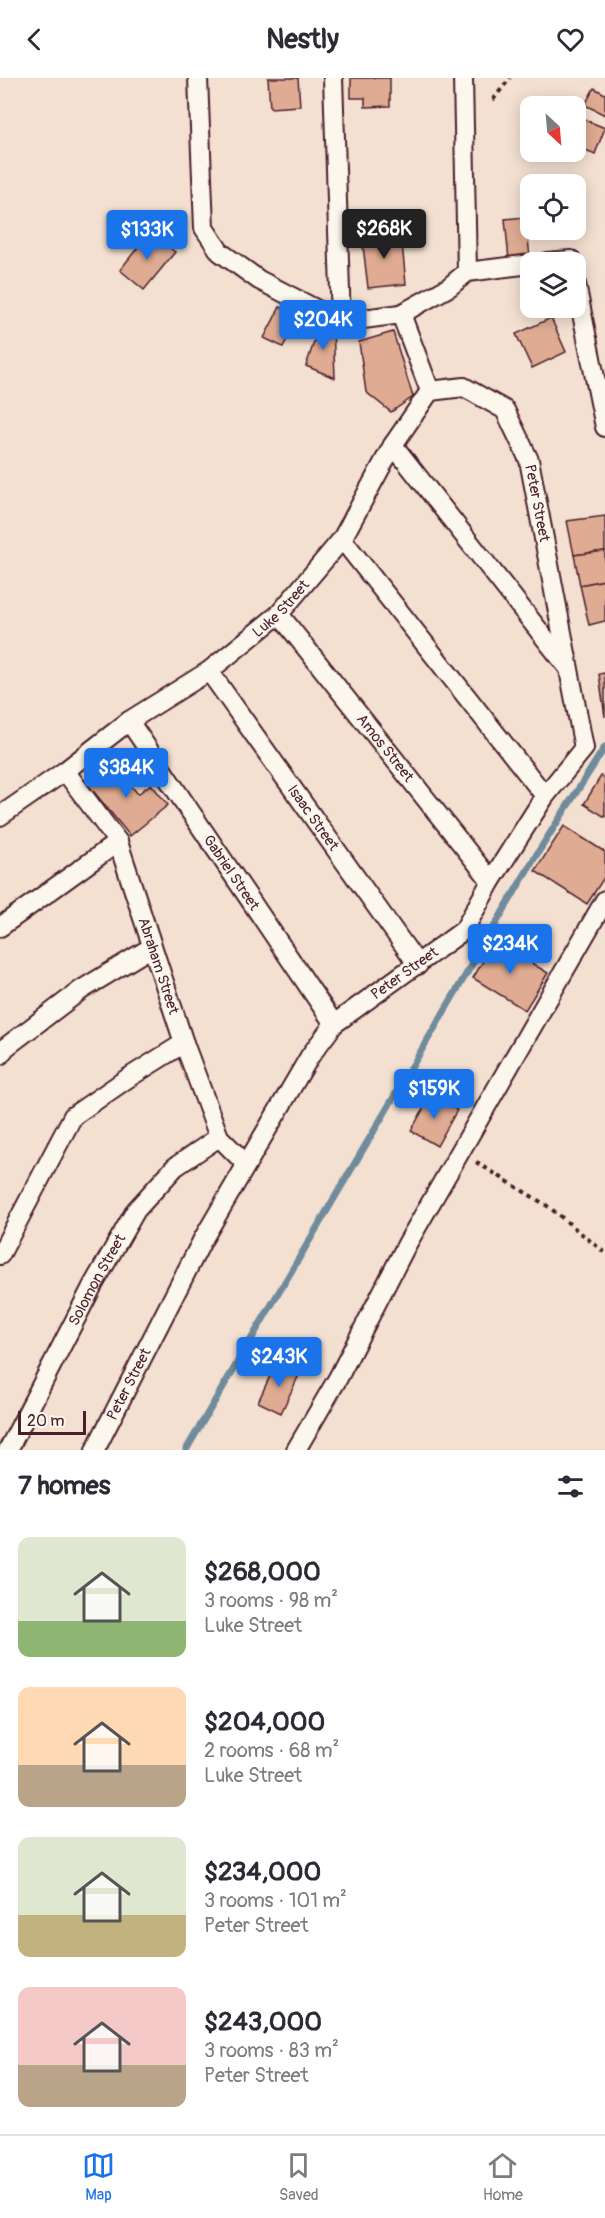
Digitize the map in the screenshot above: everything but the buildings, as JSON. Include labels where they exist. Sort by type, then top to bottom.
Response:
[{"type":"street","points":[[198,78],[204,228],[220,252],[259,280],[341,322],[401,314],[449,287],[467,272],[520,265]]},
{"type":"street","points":[[333,78],[341,322]]},
{"type":"street","points":[[463,78],[467,272]]},
{"type":"street","points":[[401,314],[430,391]]},
{"type":"street","points":[[583,318],[605,427]]},
{"type":"street","name":"Peter Street","points":[[95,1450],[202,1239],[310,1056],[334,1024],[464,930],[491,881],[545,796],[584,748],[529,460],[505,410],[464,387],[430,391]]},
{"type":"street","name":"Luke Street","points":[[0,816],[129,721],[209,671],[279,614],[342,539],[393,445],[430,391]]},
{"type":"street","points":[[393,445],[568,667]]},
{"type":"street","points":[[342,539],[545,796]]},
{"type":"street","name":"Amos Street","points":[[279,614],[491,881]]},
{"type":"street","name":"Isaac Street","points":[[209,671],[418,964]]},
{"type":"street","name":"Gabriel Street","points":[[129,721],[334,1024]]},
{"type":"street","name":"Abraham Street","points":[[64,771],[118,842],[184,1043],[219,1137],[246,1164]]},
{"type":"street","points":[[0,927],[118,842]]},
{"type":"street","points":[[296,1450],[338,1378],[407,1244],[605,900]]},
{"type":"street","points":[[0,1056],[6,1047],[81,990],[152,947]]},
{"type":"street","points":[[0,1255],[73,1116],[184,1043]]},
{"type":"street","name":"Solomon Street","points":[[8,1450],[93,1285],[136,1210],[175,1167],[219,1137]]},
{"type":"path","points":[[493,100],[510,78]]},
{"type":"path","points":[[460,1152],[549,1206],[605,1253]]},
{"type":"waterway","points":[[186,1450],[537,854],[605,747]]}]
